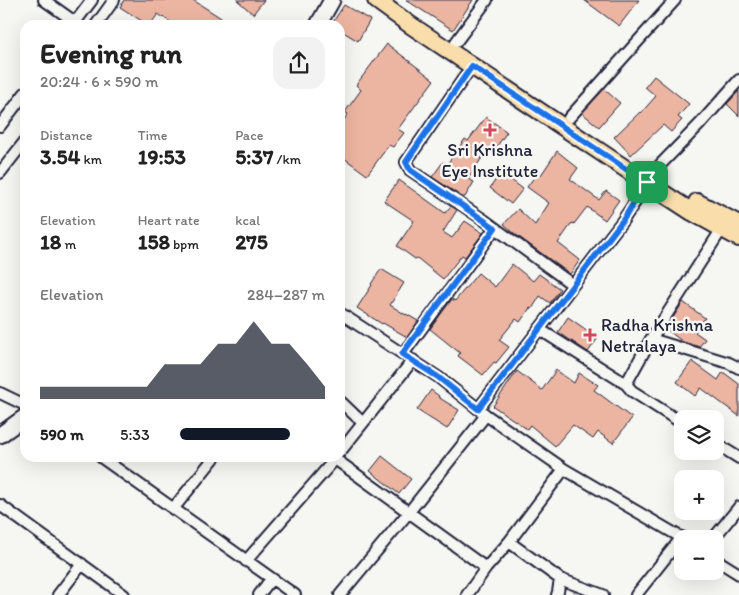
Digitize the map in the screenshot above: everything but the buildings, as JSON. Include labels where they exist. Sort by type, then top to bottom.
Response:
[{"type":"main road","points":[[321,20],[332,0]]},
{"type":"main road","points":[[376,0],[632,173],[650,178]]},
{"type":"main road","points":[[394,0],[644,169],[650,178],[692,212],[730,224],[739,238]]},
{"type":"main road","points":[[0,435],[20,421]]},
{"type":"street","points":[[44,0],[69,20]]},
{"type":"street","points":[[77,20],[92,0]]},
{"type":"street","points":[[100,20],[114,0]]},
{"type":"street","points":[[456,42],[487,0]]},
{"type":"street","points":[[569,118],[675,0]]},
{"type":"street","points":[[472,66],[406,162],[410,170],[495,228],[573,285]]},
{"type":"street","points":[[340,595],[409,512],[482,412],[539,329],[623,220],[660,165],[739,80]]},
{"type":"street","points":[[0,126],[20,101]]},
{"type":"street","points":[[0,173],[20,147]]},
{"type":"street","points":[[626,384],[651,339],[730,224]]},
{"type":"street","points":[[402,354],[495,228]]},
{"type":"street","points":[[345,316],[438,377],[482,412],[564,468],[674,533]]},
{"type":"street","points":[[539,329],[626,384],[632,391],[674,418]]},
{"type":"street","points":[[651,339],[729,363],[739,368]]},
{"type":"street","points":[[345,446],[413,360]]},
{"type":"street","points":[[0,393],[20,403]]},
{"type":"street","points":[[345,406],[363,423]]},
{"type":"street","points":[[724,449],[739,458]]},
{"type":"street","points":[[108,462],[295,595]]},
{"type":"street","points":[[173,509],[211,462]]},
{"type":"street","points":[[246,561],[332,462]]},
{"type":"street","points":[[345,462],[486,568]]},
{"type":"street","points":[[467,595],[564,468]]},
{"type":"street","points":[[0,505],[124,595]]},
{"type":"street","points":[[720,530],[739,507]]},
{"type":"street","points":[[509,542],[560,579],[603,595]]},
{"type":"street","points":[[636,595],[674,549]]},
{"type":"street","points":[[58,595],[82,564]]},
{"type":"street","points":[[724,565],[739,574]]},
{"type":"street","points":[[258,595],[271,579]]},
{"type":"street","points":[[557,595],[560,579]]},
{"type":"place","name":"Sri Krishna Eye Institute","points":[[490,130]]},
{"type":"place","name":"Radha Krishna Netralaya","points":[[590,335]]},
{"type":"route","points":[[472,66],[647,182],[623,220],[478,409],[438,377],[402,354],[495,228],[410,170],[406,162],[472,66]]}]
